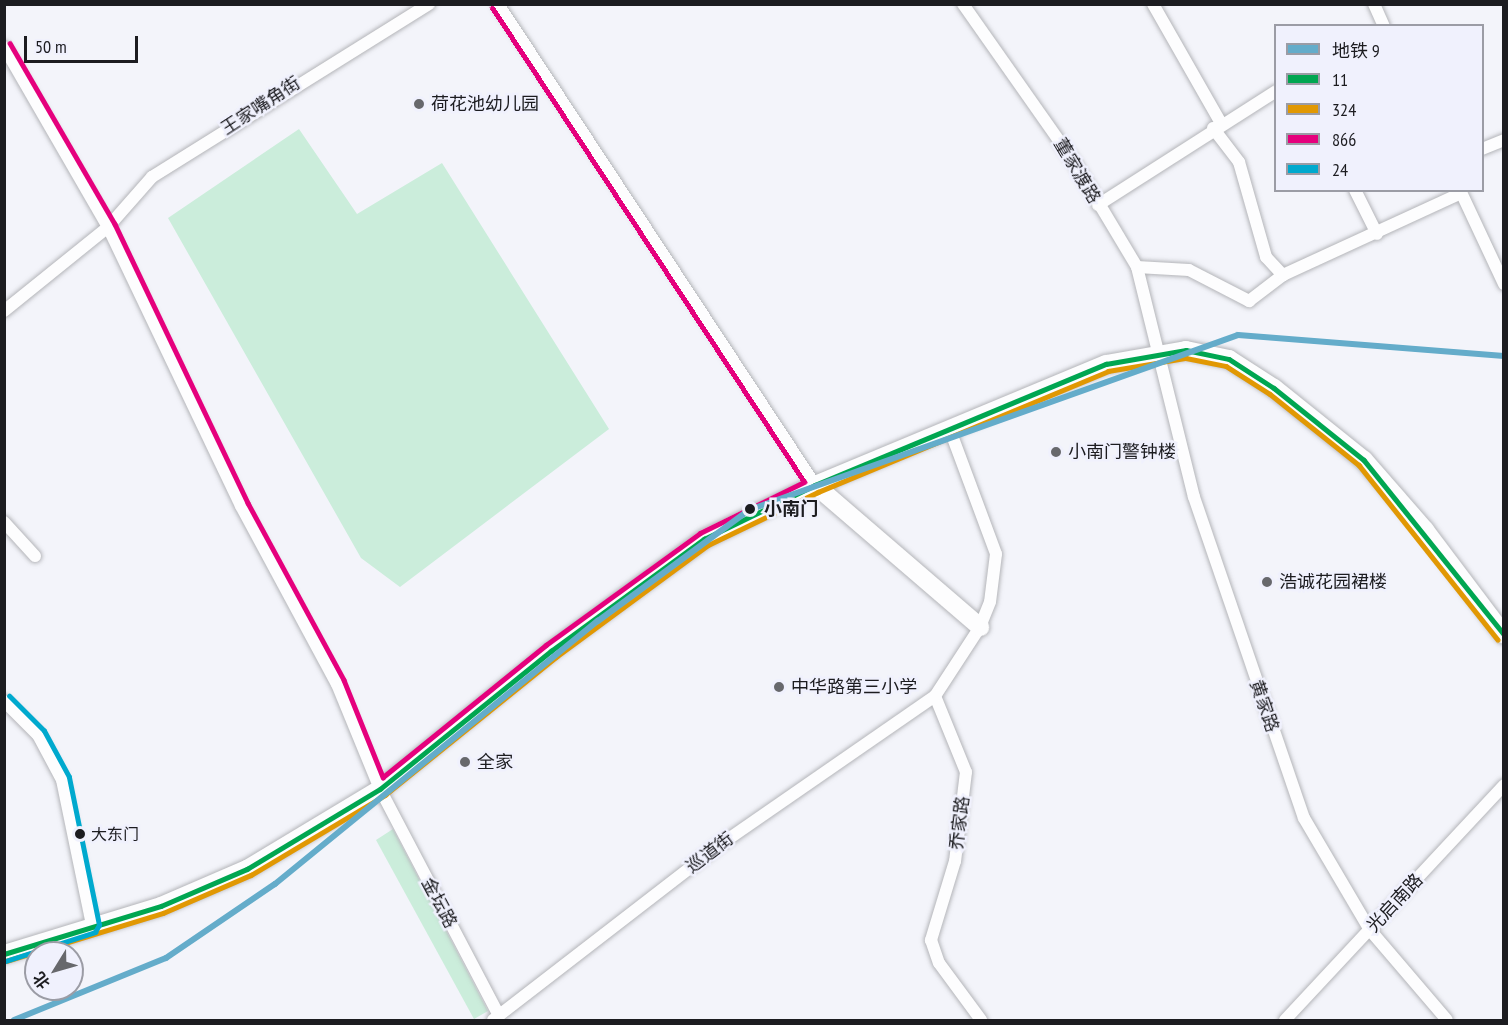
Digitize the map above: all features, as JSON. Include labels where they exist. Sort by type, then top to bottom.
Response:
[{"type":"street","name":"王家嘴角街","points":[[4,311],[108,227],[152,177],[429,4]]},
{"type":"street","points":[[498,4],[815,485],[980,627]]},
{"type":"street","name":"董家渡路","points":[[963,4],[1076,165],[1137,267],[1156,354]]},
{"type":"street","points":[[1153,4],[1239,162],[1266,257],[1284,274]]},
{"type":"street","points":[[1374,4],[1383,24]]},
{"type":"street","name":"金坛路","points":[[4,47],[108,227],[241,506],[337,684],[380,789],[496,1018]]},
{"type":"street","points":[[1098,205],[1217,125],[1274,92]]},
{"type":"street","points":[[1484,148],[1503,140]]},
{"type":"street","points":[[1356,192],[1377,234]]},
{"type":"street","points":[[1137,267],[1189,270],[1250,301],[1284,274],[1377,234],[1461,192],[1503,284]]},
{"type":"street","points":[[4,954],[160,906],[247,869],[380,789],[551,651],[704,539],[815,485],[1106,364],[1186,350],[1230,359],[1364,460],[1425,530],[1503,635]]},
{"type":"street","name":"黄家路","points":[[1156,354],[1205,530],[1304,818],[1370,930],[1447,1020]]},
{"type":"street","points":[[935,696],[980,627],[990,602],[996,554],[950,430]]},
{"type":"street","points":[[4,522],[35,556]]},
{"type":"street","name":"巡道街","points":[[496,1018],[714,849],[935,696]]},
{"type":"street","name":"乔家路","points":[[935,696],[966,772],[955,861],[931,940],[939,963],[981,1020]]},
{"type":"street","points":[[4,701],[38,735],[62,780],[93,925]]},
{"type":"street","name":"光启南路","points":[[1286,1020],[1503,785]]},
{"type":"green space","points":[[299,129],[357,214],[442,163],[609,429],[400,587],[361,558],[168,218]]},
{"type":"green space","points":[[393,829],[488,1011],[474,1019],[376,840]]},
{"type":"metro line","name":"9","points":[[14,1020],[166,958],[275,884],[598,621],[749,510],[1238,335],[1504,356]]},
{"type":"transit line","name":"866","points":[[10,43],[115,224],[248,503],[344,680],[383,777],[546,645],[700,533],[804,482],[492,8]]},
{"type":"transit line","name":"11","points":[[4,954],[161,906],[247,869],[380,789],[551,651],[704,539],[815,485],[1106,364],[1186,350],[1229,359],[1274,388],[1364,460],[1504,634]]},
{"type":"transit line","name":"324","points":[[6,961],[163,913],[251,875],[385,795],[556,657],[708,545],[818,492],[1108,371],[1186,358],[1226,366],[1270,394],[1359,465],[1498,640]]},
{"type":"transit line","name":"24","points":[[6,961],[95,932],[99,925],[69,777],[44,731],[9,696]]},
{"type":"place","name":"荷花池幼儿园","points":[[419,104]]},
{"type":"place","name":"小南门警钟楼","points":[[1056,452]]},
{"type":"place","name":"小南门","points":[[750,509]]},
{"type":"place","name":"浩诚花园裙楼","points":[[1267,582]]},
{"type":"place","name":"中华路第三小学","points":[[779,687]]},
{"type":"place","name":"全家","points":[[465,762]]},
{"type":"place","name":"大东门","points":[[80,834]]}]
